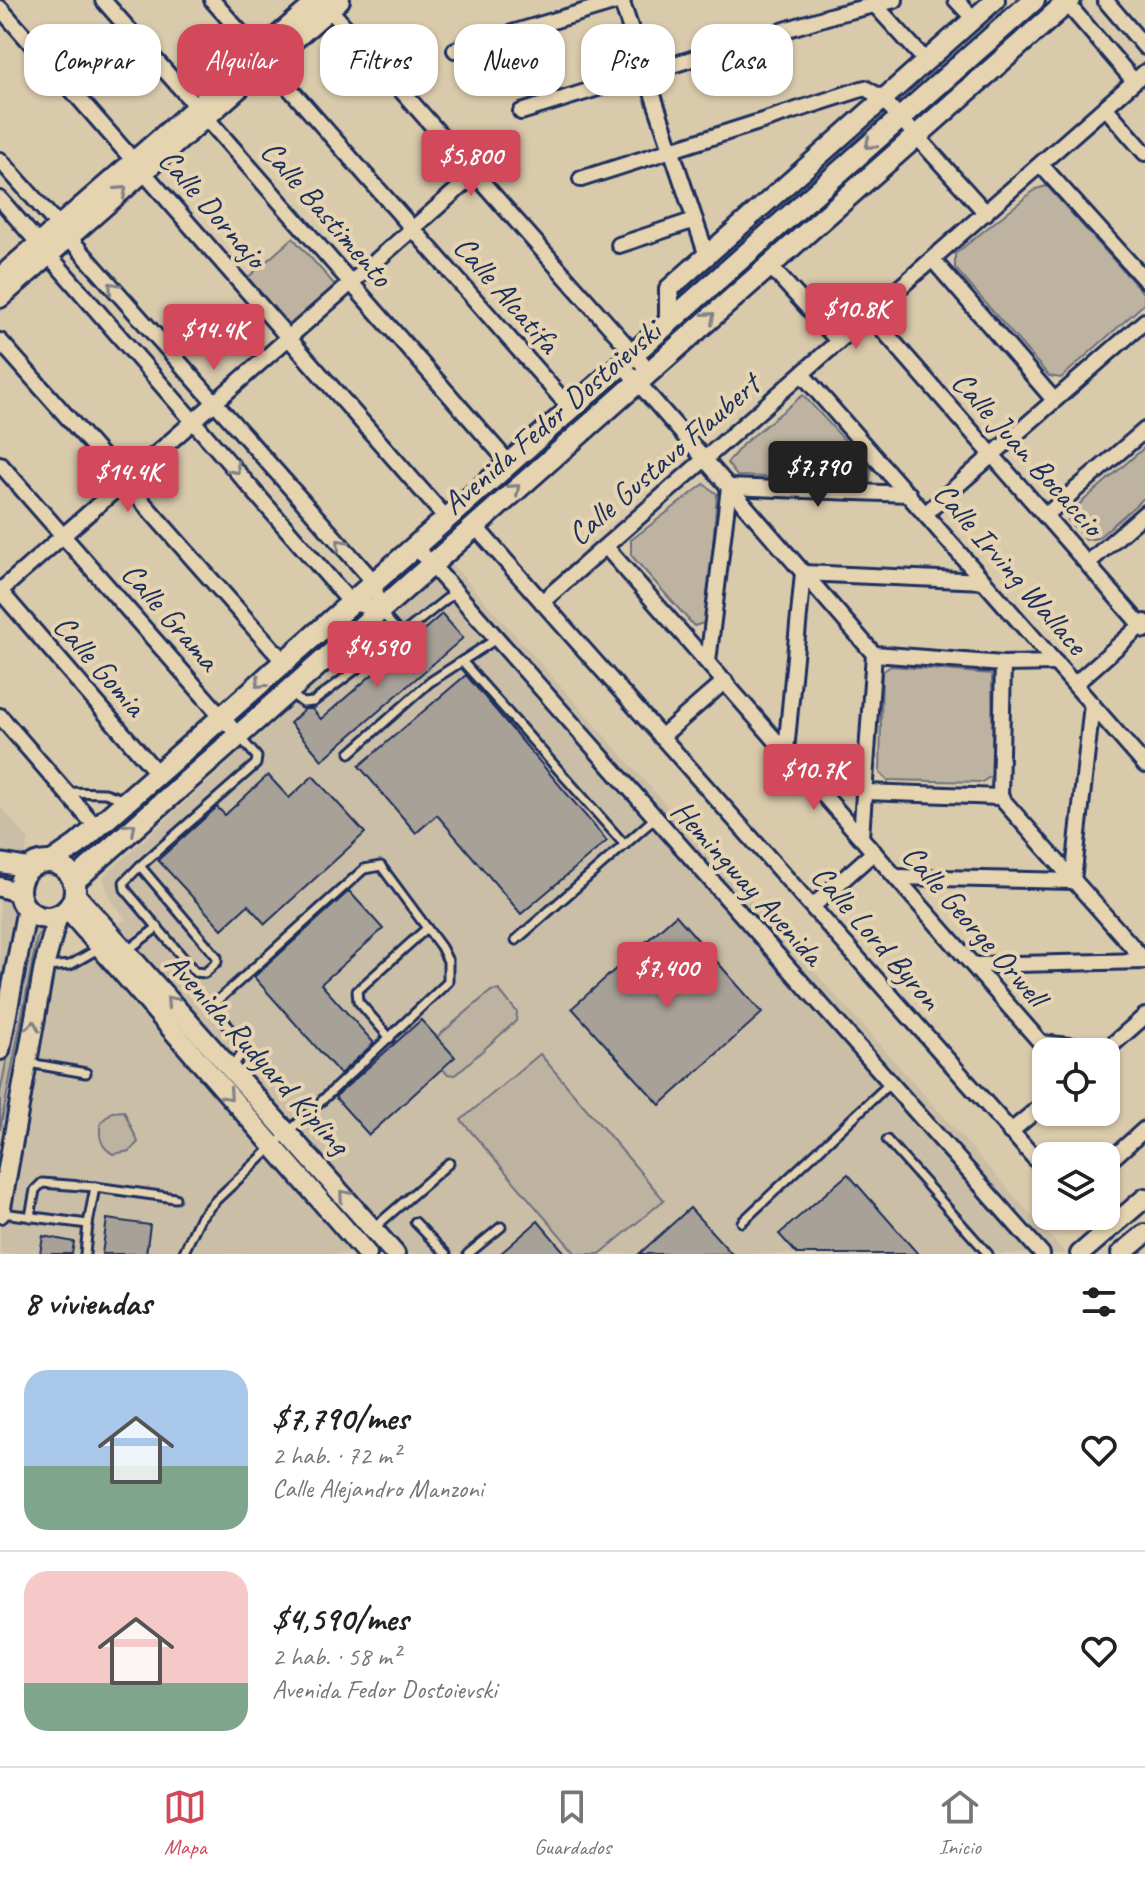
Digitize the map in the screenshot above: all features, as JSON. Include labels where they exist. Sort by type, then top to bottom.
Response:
[{"type":"main road","name":"Avenida Fedor Dostoievski","points":[[52,862],[97,828],[1034,0]]},
{"type":"main road","name":"Avenida Fedor Dostoievski","points":[[68,900],[237,734],[1067,1]]},
{"type":"main road","points":[[52,862],[66,869],[68,900],[41,917],[15,896],[29,868],[52,862]]},
{"type":"street","name":"Calle Bastimento","points":[[103,0],[509,463]]},
{"type":"street","name":"Calle Alcatifa","points":[[212,0],[233,24]]},
{"type":"street","points":[[542,24],[622,0],[630,24]]},
{"type":"street","points":[[675,65],[895,0]]},
{"type":"street","points":[[956,0],[973,18]]},
{"type":"street","points":[[669,321],[669,289],[995,0]]},
{"type":"street","points":[[1105,0],[1145,47]]},
{"type":"street","points":[[1067,1],[1140,77]]},
{"type":"street","points":[[302,24],[327,2],[643,376],[704,458],[874,654],[1003,664],[1056,663]]},
{"type":"street","points":[[876,6],[925,60]]},
{"type":"street","name":"Calle Dornajo","points":[[0,8],[446,518]]},
{"type":"street","name":"Calle Gustavo Flaubert","points":[[542,602],[1140,77]]},
{"type":"street","points":[[581,179],[852,90],[872,90],[986,213]]},
{"type":"street","points":[[521,112],[581,94]]},
{"type":"street","points":[[0,298],[44,249],[220,96]]},
{"type":"street","name":"Calle Alcatifa","points":[[296,96],[570,408]]},
{"type":"street","points":[[653,96],[707,256]]},
{"type":"street","points":[[1105,107],[1145,153]]},
{"type":"street","points":[[0,160],[374,582],[379,609],[351,603],[0,199]]},
{"type":"street","points":[[1041,165],[1145,280]]},
{"type":"street","points":[[0,591],[475,174]]},
{"type":"street","points":[[619,245],[695,220]]},
{"type":"street","points":[[0,277],[44,249]]},
{"type":"street","points":[[933,260],[1054,400]]},
{"type":"street","points":[[769,265],[838,341]]},
{"type":"street","name":"Calle Juan Bocaccio","points":[[869,314],[990,455],[1144,626]]},
{"type":"street","points":[[926,513],[1145,321]]},
{"type":"street","points":[[0,341],[284,662]]},
{"type":"street","name":"Calle Irving Wallace","points":[[802,374],[1145,765]]},
{"type":"street","points":[[1046,515],[1145,430]]},
{"type":"street","name":"Calle Grama","points":[[0,464],[237,734]]},
{"type":"street","points":[[729,487],[909,494]]},
{"type":"street","points":[[708,662],[729,487]]},
{"type":"street","points":[[1089,562],[1145,513]]},
{"type":"street","name":"Calle Lord Byron","points":[[474,525],[1032,1156]]},
{"type":"street","name":"Hemingway Avenida","points":[[415,546],[1042,1254]]},
{"type":"street","name":"Calle George Orwell","points":[[606,547],[1037,1038]]},
{"type":"street","points":[[803,573],[984,581]]},
{"type":"street","points":[[786,751],[803,573]]},
{"type":"street","name":"Calle Gomia","points":[[0,591],[158,774]]},
{"type":"street","points":[[1075,684],[1144,626]]},
{"type":"street","points":[[861,837],[874,654]]},
{"type":"street","points":[[1003,664],[1000,797],[1145,961]]},
{"type":"street","points":[[661,737],[725,681]]},
{"type":"street","points":[[1073,881],[1092,704]]},
{"type":"street","points":[[0,716],[97,828]]},
{"type":"street","points":[[866,792],[1000,797]]},
{"type":"street","points":[[813,906],[874,852]]},
{"type":"street","points":[[0,863],[29,868]]},
{"type":"street","points":[[896,877],[1073,881]]},
{"type":"street","points":[[0,1050],[15,896]]},
{"type":"street","points":[[0,1213],[44,967],[68,900]]},
{"type":"street","name":"Avenida Rudyard Kipling","points":[[68,900],[98,949],[367,1254]]},
{"type":"street","name":"Avenida Rudyard Kipling","points":[[68,900],[126,951],[395,1254]]},
{"type":"street","points":[[974,965],[1145,961]]},
{"type":"street","points":[[1120,1038],[1145,1016]]},
{"type":"street","points":[[1010,1132],[1032,1114]]},
{"type":"street","points":[[1120,1151],[1145,1129]]},
{"type":"street","points":[[1080,1254],[1145,1198]]},
{"type":"street","points":[[1121,1254],[1145,1234]]},
{"type":"lane","points":[[287,690],[303,703],[313,702],[455,592]]},
{"type":"lane","points":[[379,609],[401,635]]},
{"type":"lane","points":[[350,753],[408,700],[496,639]]},
{"type":"lane","points":[[462,661],[625,845]]},
{"type":"lane","points":[[140,866],[213,952],[217,962],[198,974],[124,885],[140,866],[256,764],[257,757],[237,734]]},
{"type":"lane","points":[[66,792],[105,793],[127,801]]},
{"type":"lane","points":[[516,940],[654,819]]},
{"type":"lane","points":[[183,1254],[200,1218],[216,1200],[290,1134],[448,982],[448,961],[381,866],[364,869],[216,1002],[216,1009],[245,1050],[231,1067]]},
{"type":"lane","points":[[111,964],[158,927]]},
{"type":"lane","points":[[390,1038],[358,1001],[357,991],[427,928]]},
{"type":"lane","points":[[44,967],[70,965],[98,949]]},
{"type":"lane","points":[[27,1063],[86,1073]]},
{"type":"lane","points":[[742,1222],[890,1083]]},
{"type":"lane","points":[[887,1140],[988,1254]]},
{"type":"lane","points":[[373,1228],[449,1163]]},
{"type":"lane","points":[[30,1217],[35,1190],[42,1183],[175,1198]]},
{"type":"lane","points":[[85,1254],[95,1187]]},
{"type":"lane","points":[[0,1213],[88,1224]]},
{"type":"lane","points":[[415,1222],[446,1254]]},
{"type":"lane","points":[[468,1254],[501,1227]]},
{"type":"shaded area","points":[[1047,186],[1144,294],[1144,304],[1061,378],[1049,376],[955,268],[955,254],[1036,189]]},
{"type":"shaded area","points":[[293,238],[335,285],[334,291],[286,329],[244,281]]},
{"type":"shaded area","points":[[803,395],[871,469],[870,481],[737,476],[727,463],[743,444]]},
{"type":"shaded area","points":[[1145,447],[1145,497],[1098,538],[1086,540],[1068,520],[1075,508]]},
{"type":"shaded area","points":[[704,484],[717,494],[707,622],[694,626],[631,555],[631,540]]},
{"type":"shaded area","points":[[450,562],[1032,1216],[1032,1230],[1045,1230],[1066,1254],[0,1254],[0,806],[29,840],[10,907],[55,963],[69,961],[126,919],[110,900],[103,877]]},
{"type":"shaded area","points":[[891,666],[992,674],[993,775],[982,782],[887,780],[880,773],[882,672]]},
{"type":"shaded area","points":[[30,915],[49,921],[37,938],[0,1130],[0,1093],[31,935]]},
{"type":"shaded area","points":[[499,990],[517,1012],[516,1021],[455,1075],[447,1074],[429,1052],[430,1043],[491,991]]},
{"type":"shaded area","points":[[540,1054],[664,1200],[600,1254],[576,1254],[461,1120]]},
{"type":"shaded area","points":[[124,1111],[138,1142],[130,1151],[113,1154],[101,1141],[101,1122],[112,1112]]},
{"type":"building","points":[[442,614],[463,638],[322,760],[290,723],[305,709],[312,709],[321,719]]},
{"type":"building","points":[[466,675],[607,841],[521,914],[437,815],[416,833],[359,766]]},
{"type":"building","points":[[268,775],[289,798],[313,776],[365,833],[265,924],[248,905],[222,929],[158,860],[217,807],[225,815]]},
{"type":"building","points":[[349,891],[383,929],[321,984],[374,1043],[340,1074],[254,977]]},
{"type":"building","points":[[676,915],[762,1013],[660,1105],[572,1008]]},
{"type":"building","points":[[421,1020],[455,1057],[369,1135],[335,1097]]},
{"type":"building","points":[[848,1174],[918,1254],[797,1254],[779,1234]]},
{"type":"building","points":[[690,1208],[732,1254],[639,1254]]},
{"type":"building","points":[[107,1219],[150,1225],[146,1254],[102,1254]]},
{"type":"building","points":[[538,1221],[566,1254],[500,1254]]},
{"type":"building","points":[[43,1236],[74,1242],[72,1254],[40,1254]]}]
